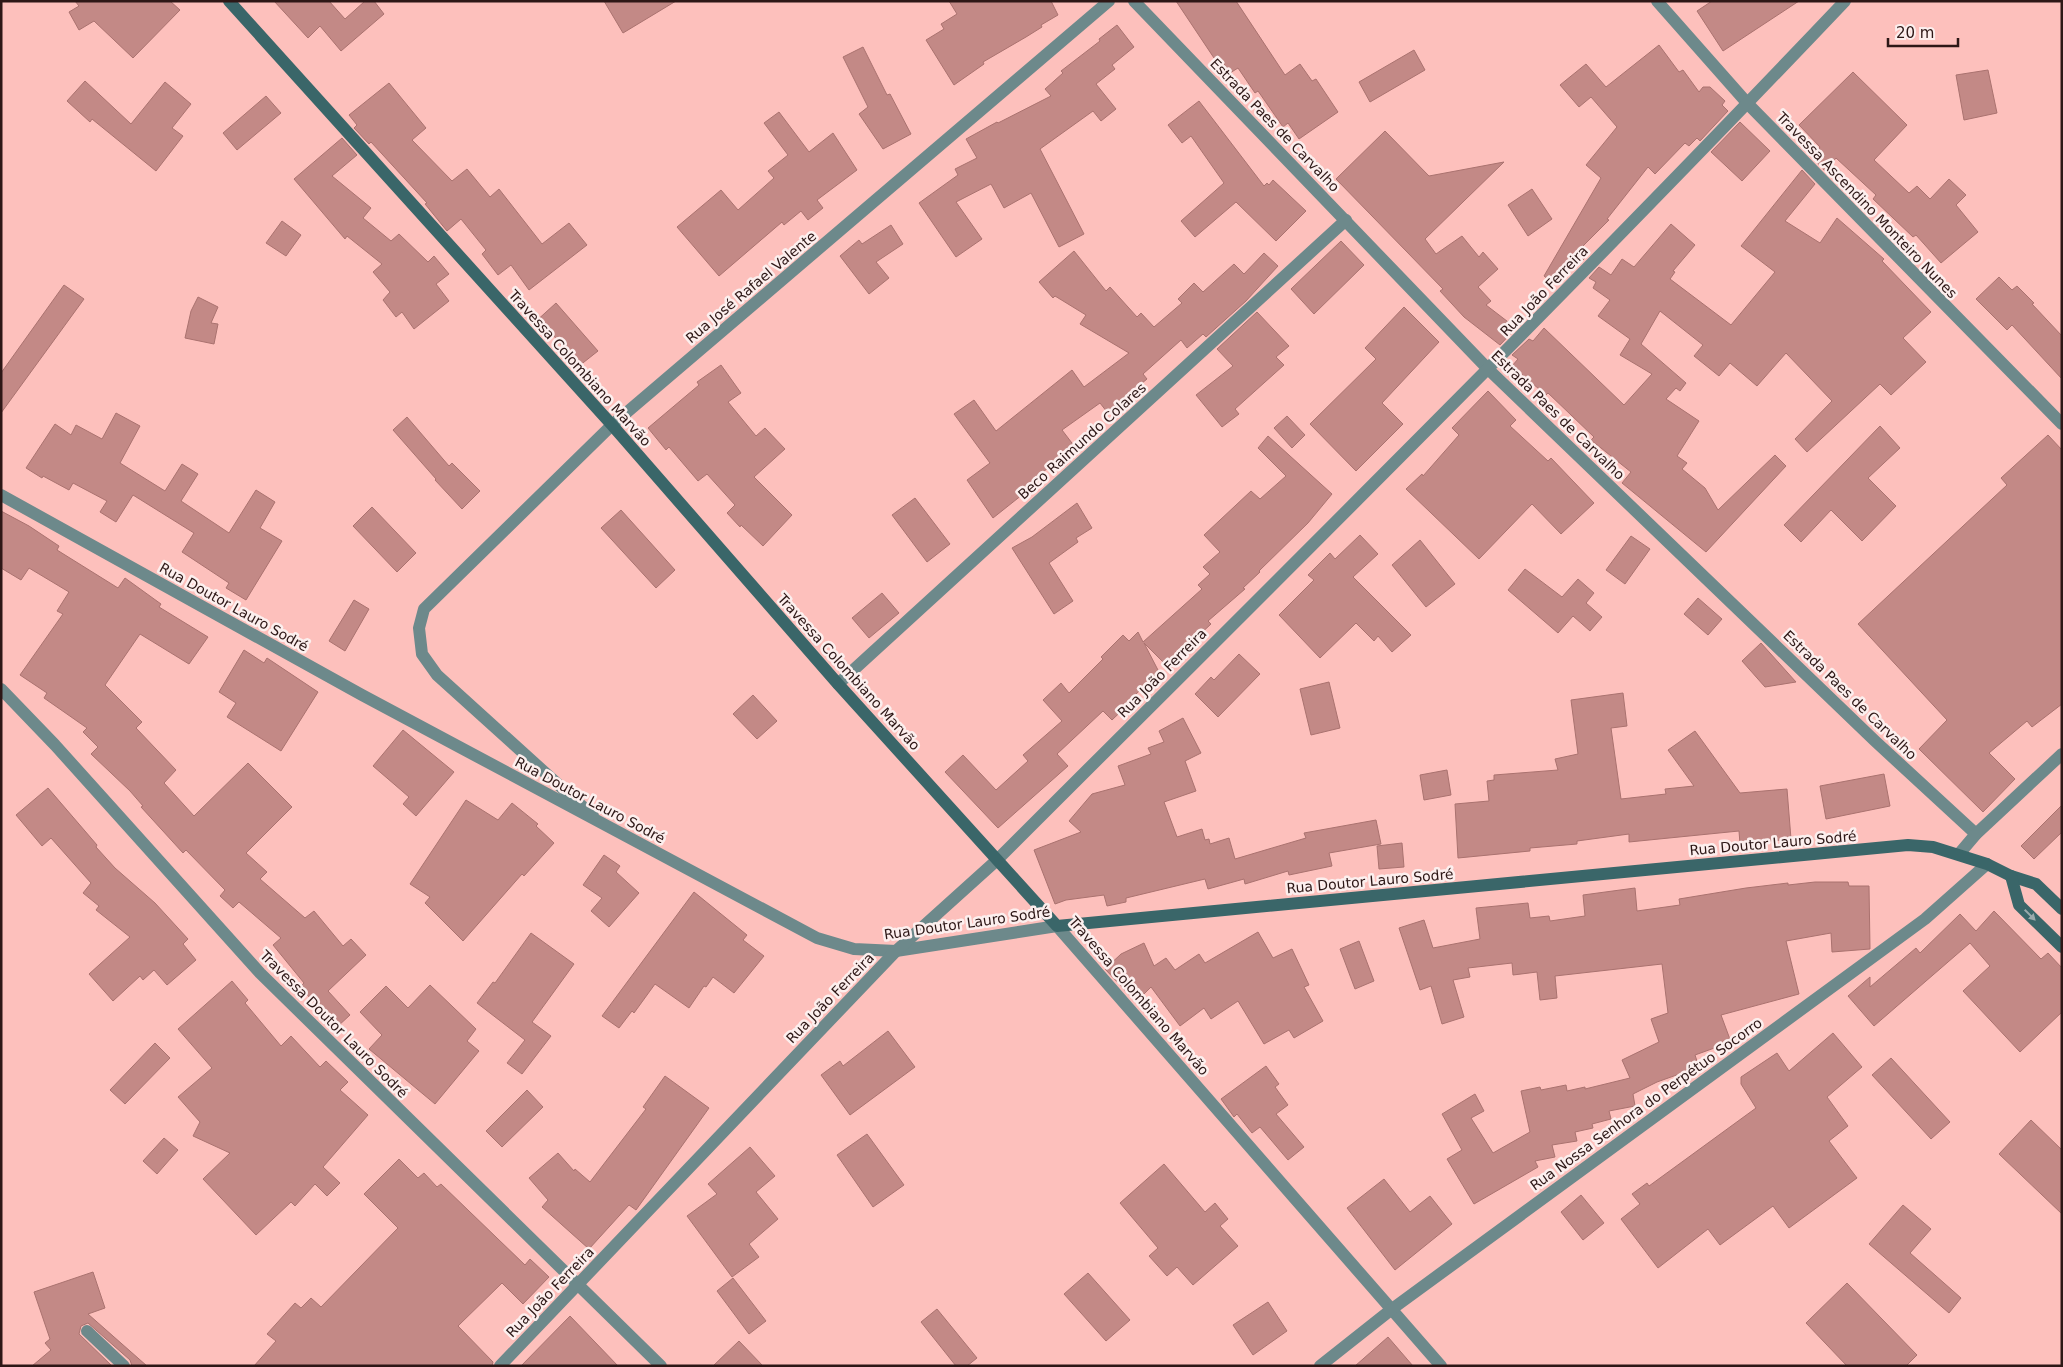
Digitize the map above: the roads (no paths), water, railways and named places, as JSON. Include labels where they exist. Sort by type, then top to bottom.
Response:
[{"type":"main road","name":"Travessa Colombiano Marvão","points":[[229,1],[612,425],[838,684],[1057,926]]},
{"type":"main road","name":"Rua Doutor Lauro Sodré","points":[[1057,926],[1908,845],[1933,846],[1987,864],[2011,876]]},
{"type":"main road","points":[[2011,876],[2036,884],[2062,909]]},
{"type":"main road","points":[[2011,876],[2019,905],[2062,946]]},
{"type":"street","name":"Rua José Rafael Valente","points":[[599,822],[437,675],[422,654],[419,628],[424,609],[612,425],[1109,1]]},
{"type":"street","name":"Estrada Paes de Carvalho","points":[[1134,1],[1488,369],[1875,741],[1976,834]]},
{"type":"street","name":"Travessa Ascendino Monteiro Nunes","points":[[1657,1],[1748,104],[2062,424]]},
{"type":"street","name":"Rua João Ferreira","points":[[500,1366],[896,951],[997,860],[1488,369],[1748,104],[1846,1]]},
{"type":"street","name":"Beco Raimundo Colares","points":[[838,684],[1346,220]]},
{"type":"street","name":"Rua Doutor Lauro Sodré","points":[[1,495],[362,694],[817,938],[854,949],[896,951],[1057,926]]},
{"type":"street","name":"Travessa Doutor Lauro Sodré","points":[[1,689],[55,745],[260,974],[662,1366]]},
{"type":"street","points":[[1959,854],[1976,834],[2062,754]]},
{"type":"street","name":"Rua Nossa Senhora do Perpétuo Socorro","points":[[1320,1366],[1392,1309],[1925,918],[1987,864]]},
{"type":"street","name":"Travessa Colombiano Marvão","points":[[1057,926],[1442,1366]]},
{"type":"street","points":[[87,1331],[124,1366]]}]
